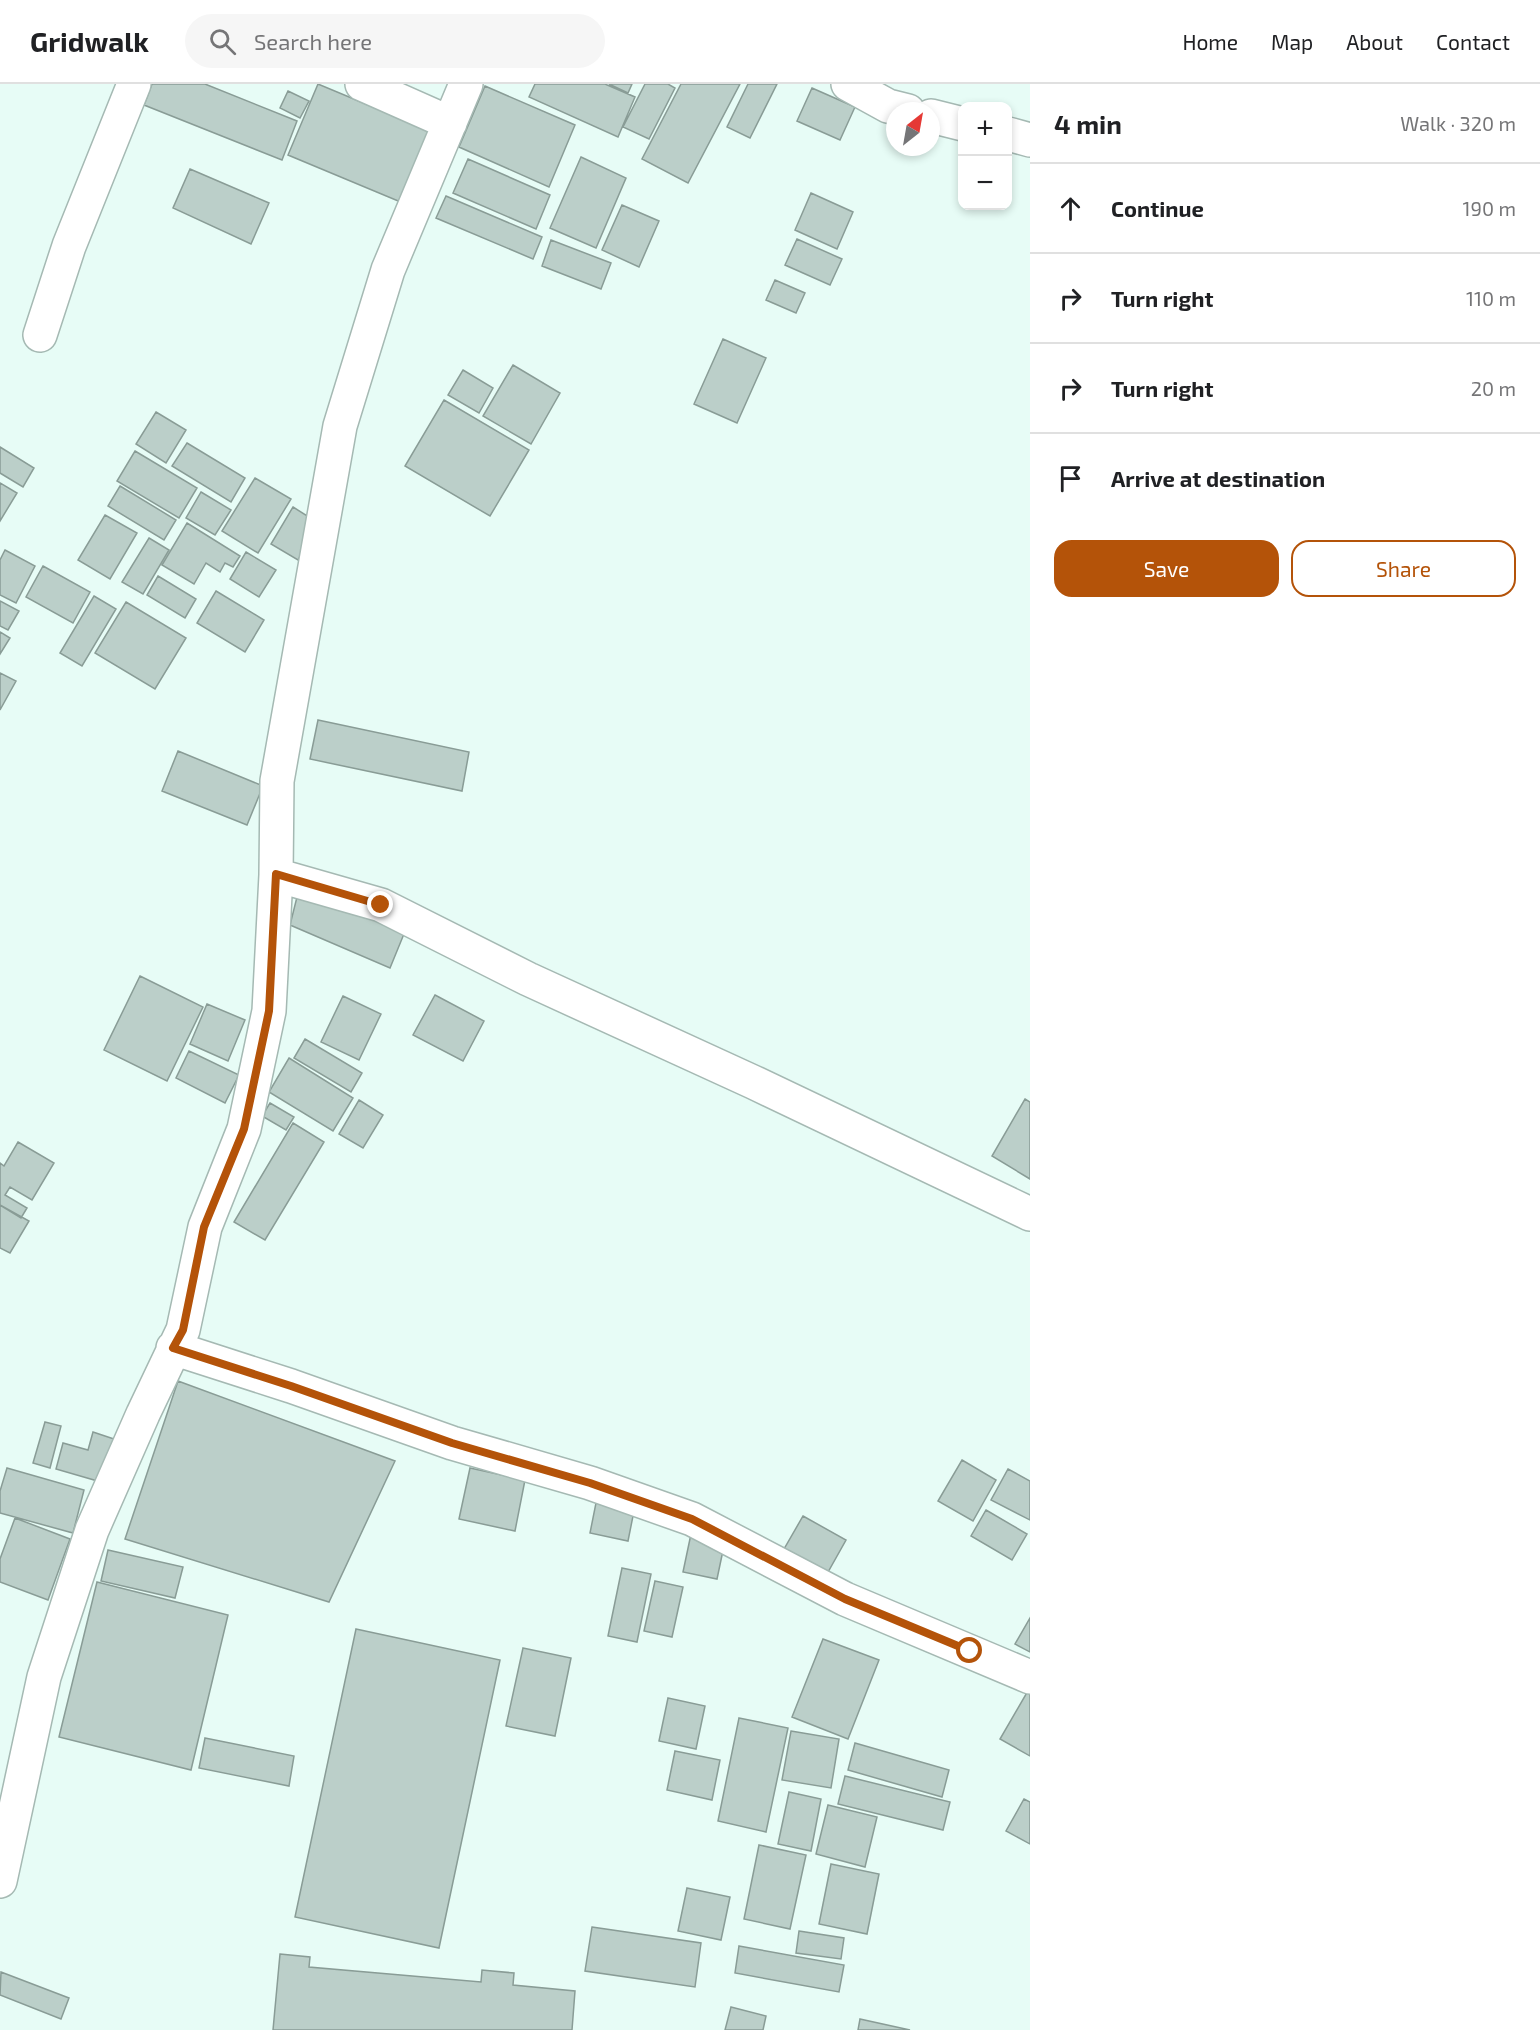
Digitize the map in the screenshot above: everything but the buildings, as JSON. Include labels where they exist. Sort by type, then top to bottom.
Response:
[{"type":"street","points":[[40,335],[69,246],[134,84]]},
{"type":"street","points":[[362,84],[450,123]]},
{"type":"street","points":[[0,1881],[44,1677],[92,1530],[183,1330],[204,1227],[244,1129],[269,1011],[276,874],[277,781],[340,426],[388,270],[466,84]]},
{"type":"street","points":[[848,84],[886,105]]},
{"type":"street","points":[[940,118],[958,123]]},
{"type":"street","points":[[1012,135],[1030,140]]},
{"type":"street","points":[[276,874],[381,905],[528,979],[753,1082],[1030,1214]]},
{"type":"street","points":[[173,1348],[291,1386],[452,1443],[590,1483],[692,1519],[845,1599],[1030,1677]]},
{"type":"route","points":[[381,905],[276,874],[269,1011],[244,1129],[204,1227],[183,1330],[173,1348],[291,1386],[452,1443],[590,1483],[692,1519],[845,1599],[970,1651]]}]
